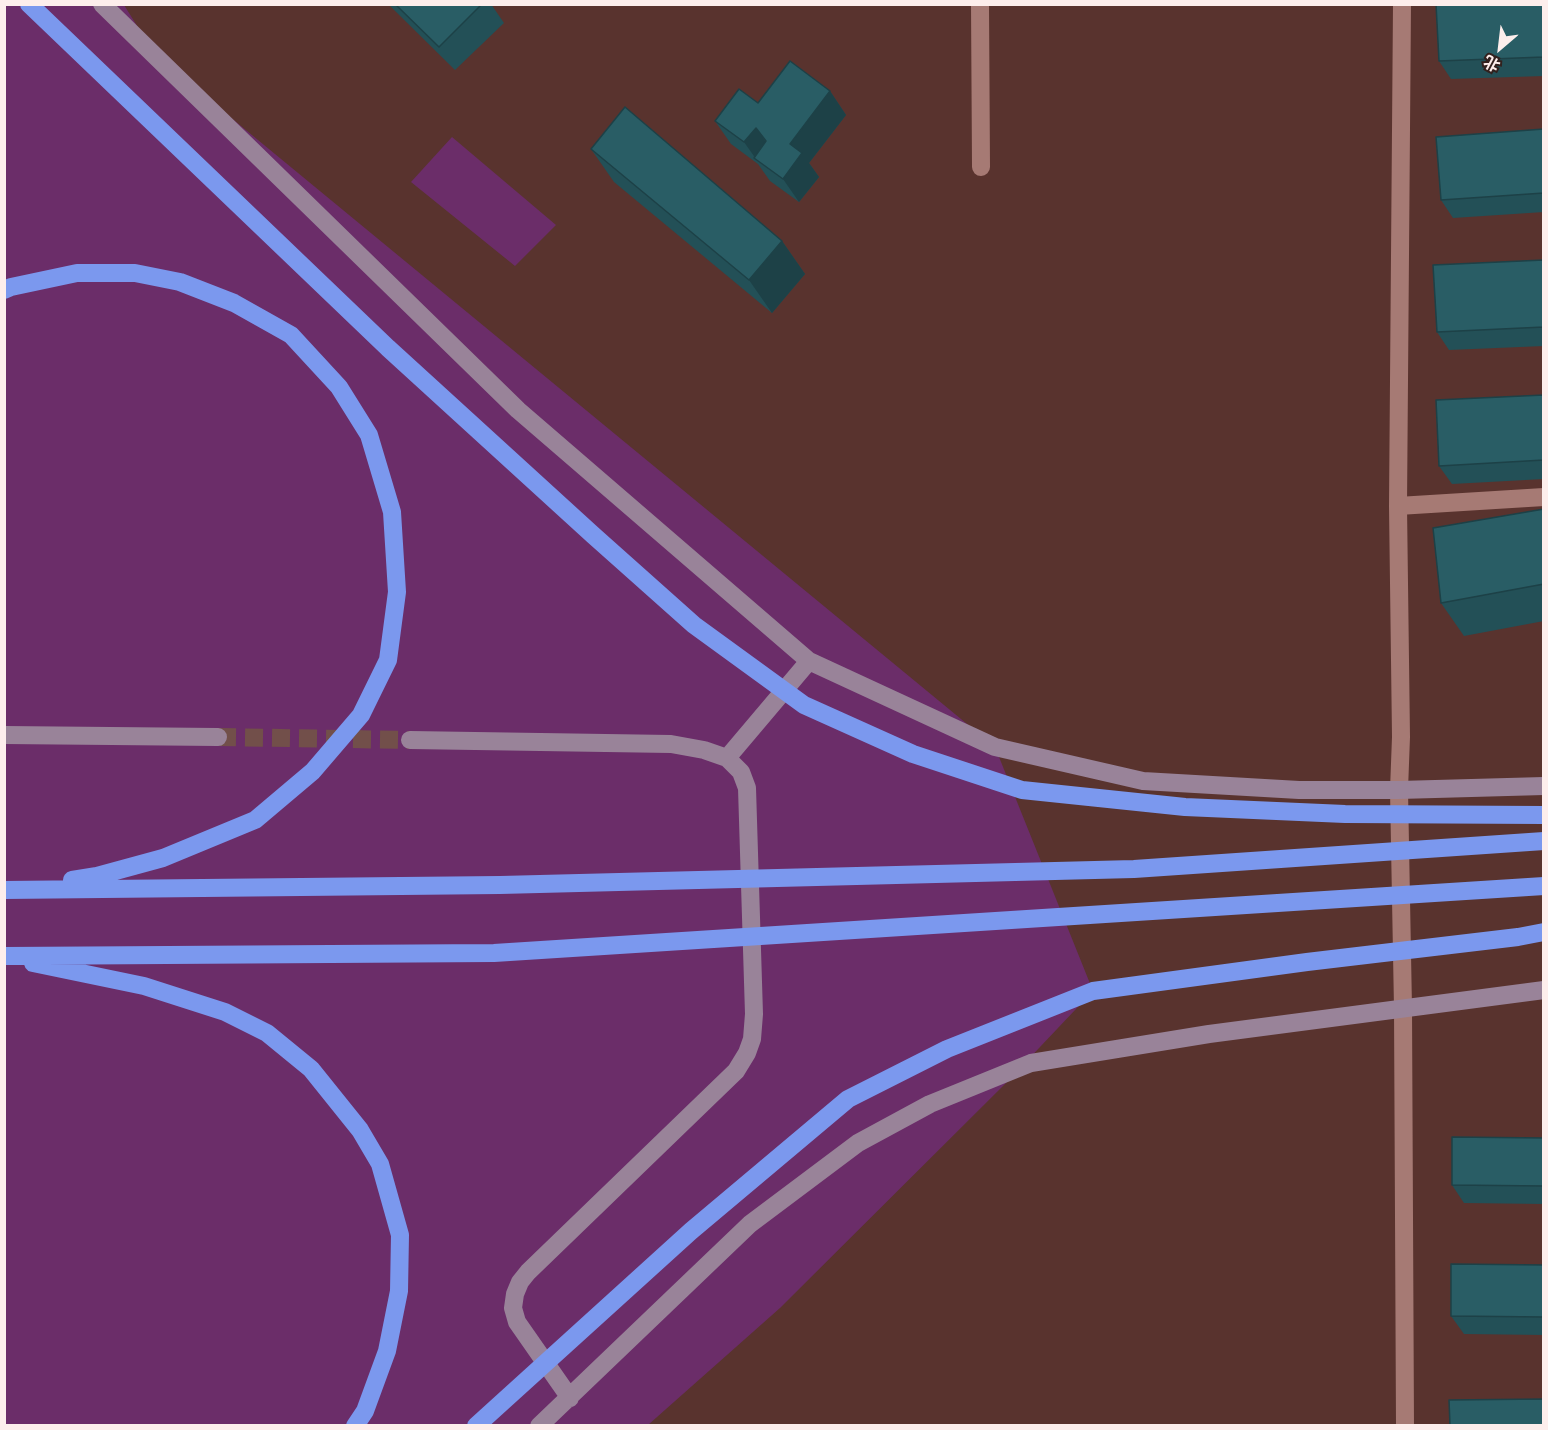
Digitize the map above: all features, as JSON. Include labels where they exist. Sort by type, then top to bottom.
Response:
[{"type":"highway","points":[[28,4],[387,348],[694,626],[804,705],[913,754],[1022,789],[1185,807],[1346,814],[1544,815]]},
{"type":"highway","points":[[4,290],[77,273],[135,273],[180,282],[234,303],[291,335],[339,387],[369,435],[392,512],[398,592],[388,660],[361,715],[313,771],[255,820],[163,858],[97,876],[4,890]]},
{"type":"highway","points":[[1346,814],[1544,804]]},
{"type":"highway","points":[[4,890],[500,885],[1134,868],[1544,841]]},
{"type":"highway","points":[[4,956],[494,953],[1544,886]]},
{"type":"highway","points":[[476,1425],[691,1231],[848,1100],[946,1049],[1093,991],[1544,933]]},
{"type":"highway","points":[[4,956],[144,986],[225,1012],[267,1034],[311,1070],[360,1130],[380,1164],[400,1235],[399,1291],[387,1351],[365,1410],[355,1425]]},
{"type":"street","points":[[102,4],[518,410],[809,661],[995,747],[1143,781],[1299,790],[1544,786]]},
{"type":"street","points":[[980,4],[981,167]]},
{"type":"street","points":[[1402,4],[1398,506],[1405,1425]]},
{"type":"street","points":[[1398,506],[1544,497]]},
{"type":"street","points":[[727,758],[809,661]]},
{"type":"street","points":[[4,735],[218,737]]},
{"type":"street","points":[[410,740],[671,744],[704,750],[727,758],[741,772],[747,789],[754,1014],[752,1039],[747,1053],[736,1071],[528,1272],[520,1282],[515,1294],[513,1308],[517,1322],[570,1398]]},
{"type":"street","points":[[539,1425],[570,1398],[750,1224],[858,1143],[930,1104],[1032,1064],[1209,1034],[1544,990]]},
{"type":"shaded area","points":[[5,5],[124,5],[156,56],[995,747],[1093,991],[1005,1084],[780,1308],[648,1425],[5,1426]]},
{"type":"shaded area","points":[[452,137],[556,225],[515,266],[411,182]]},
{"type":"building","points":[[395,4],[482,4],[439,47]]},
{"type":"building","points":[[1436,4],[1544,4],[1544,57],[1439,61]]},
{"type":"building","points":[[790,61],[830,91],[790,144],[802,153],[783,179],[754,158],[766,141],[756,128],[744,142],[715,121],[739,89],[758,103]]},
{"type":"building","points":[[625,107],[782,241],[749,280],[591,149]]},
{"type":"building","points":[[1544,129],[1544,193],[1441,200],[1436,137]]},
{"type":"building","points":[[1544,260],[1544,327],[1437,332],[1433,265]]},
{"type":"building","points":[[1544,395],[1544,460],[1439,466],[1436,400]]},
{"type":"building","points":[[1544,509],[1544,584],[1441,603],[1433,528]]},
{"type":"building","points":[[1452,1137],[1544,1138],[1544,1186],[1452,1185]]},
{"type":"building","points":[[1451,1264],[1544,1265],[1544,1317],[1451,1316]]},
{"type":"building","points":[[1544,1399],[1544,1425],[1450,1425],[1449,1400]]},
{"type":"tunnel","points":[[218,737],[410,740]]}]
